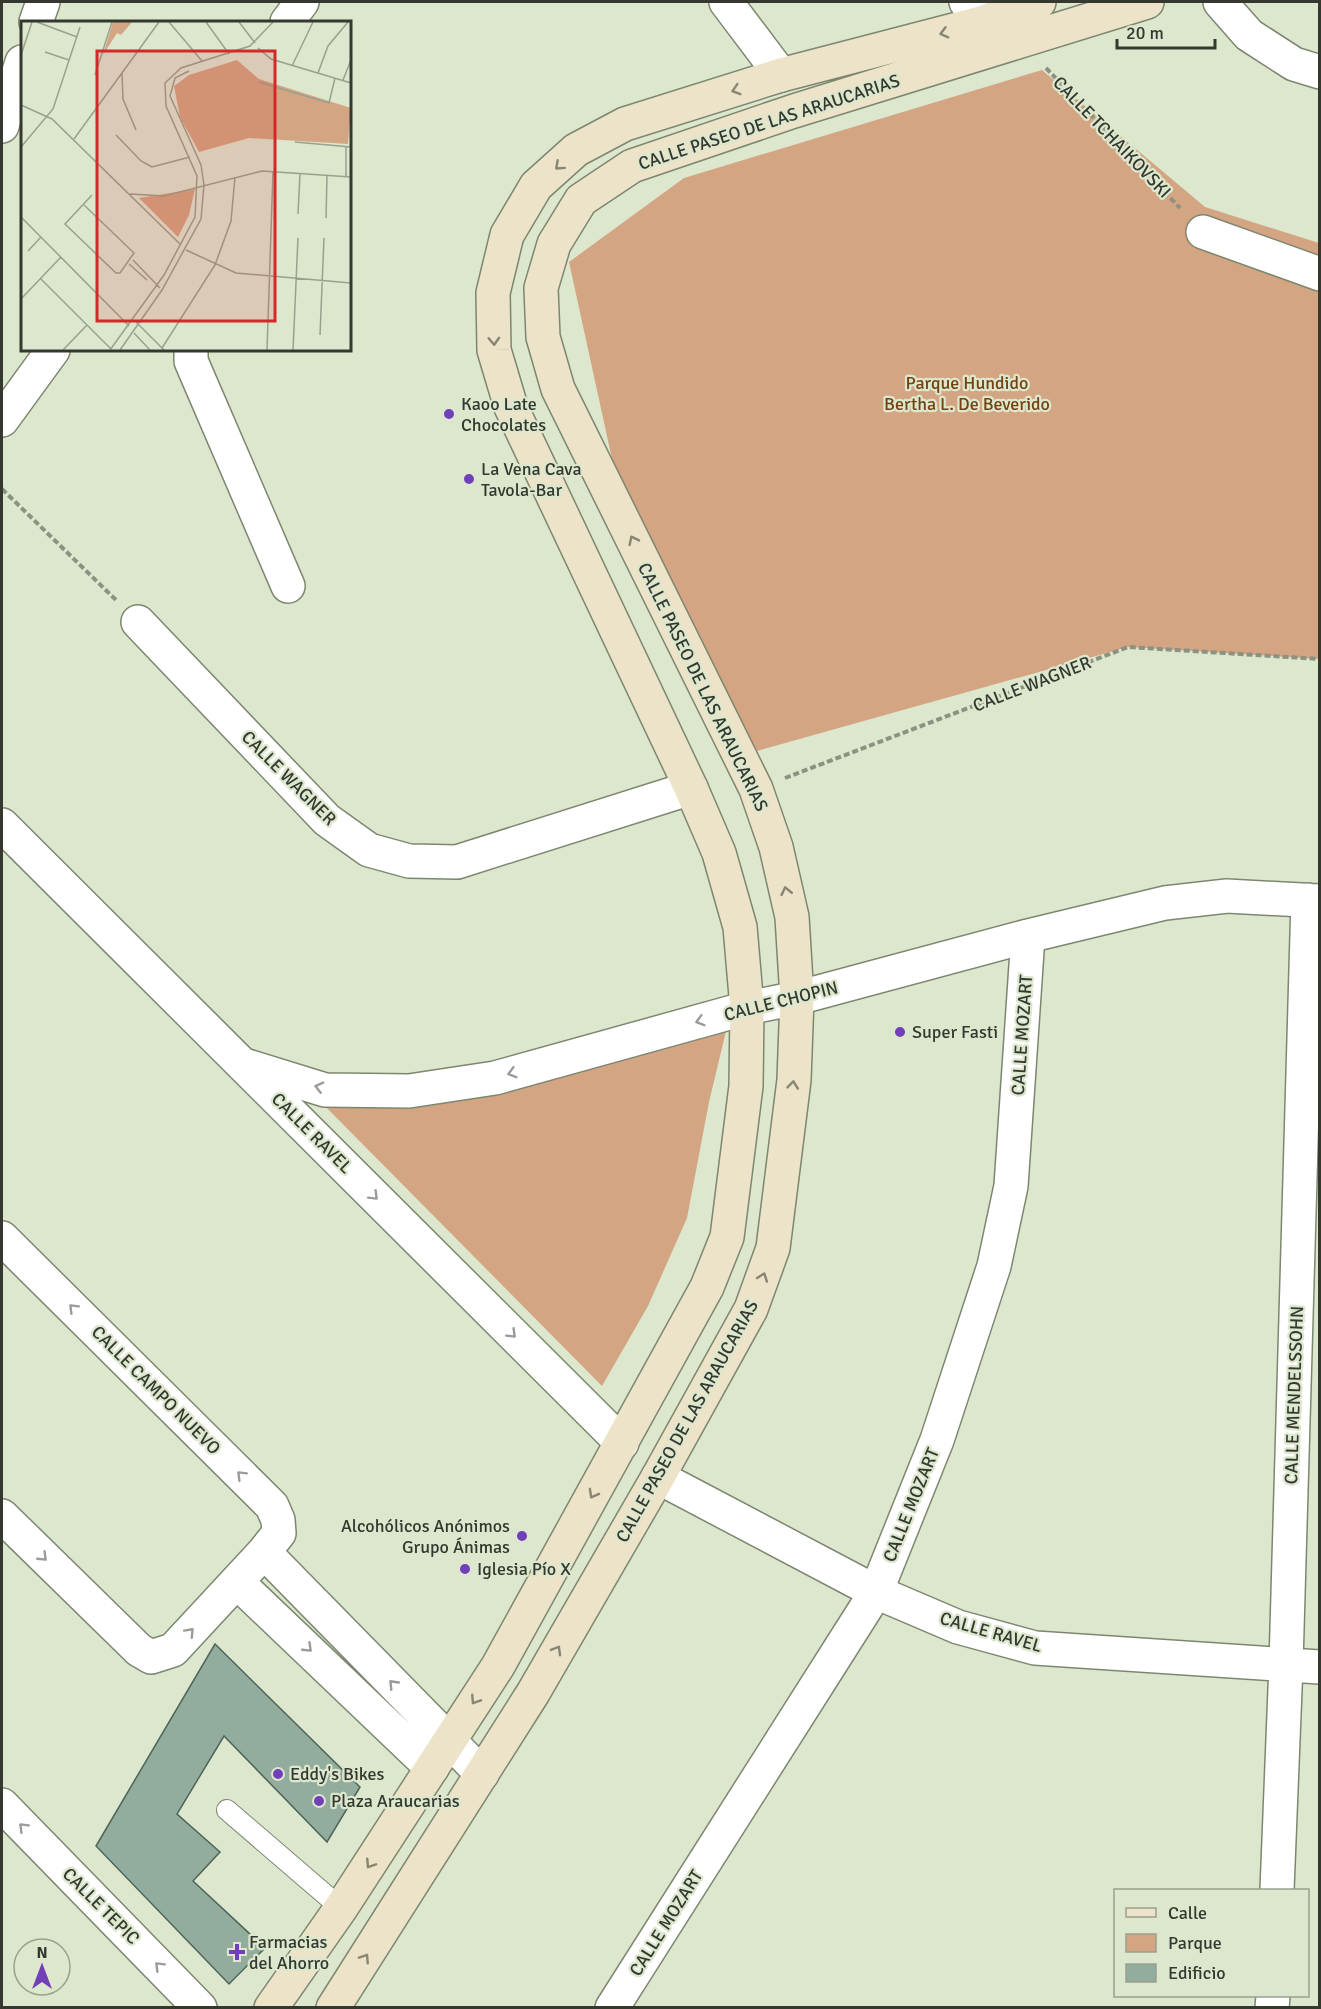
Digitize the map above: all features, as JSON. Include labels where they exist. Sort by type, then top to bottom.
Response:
[{"type":"main road","name":"CALLE PASEO DE LAS ARAUCARIAS","points":[[271,2007],[341,1908],[498,1666],[707,1287],[727,1237],[746,1086],[747,1008],[740,927],[719,853],[691,788],[511,407],[494,350],[493,293],[507,235],[536,186],[576,150],[625,124],[974,12],[1039,2]]},
{"type":"main road","name":"CALLE PASEO DE LAS ARAUCARIAS","points":[[333,2007],[532,1693],[658,1478],[751,1309],[773,1248],[794,1080],[797,998],[792,917],[776,847],[756,789],[558,389],[543,337],[541,288],[554,244],[581,200],[632,166],[794,111],[1147,2]]},
{"type":"main road","points":[[498,1666],[532,1693]]},
{"type":"street","points":[[36,21],[43,2]]},
{"type":"street","points":[[289,21],[302,2]]},
{"type":"street","points":[[726,2],[781,75]]},
{"type":"street","points":[[1220,2],[1249,35],[1294,64],[1320,72]]},
{"type":"street","points":[[2,126],[21,65]]},
{"type":"street","points":[[1203,232],[1320,274]]},
{"type":"street","points":[[2,420],[52,351]]},
{"type":"street","points":[[191,351],[191,361],[288,586]]},
{"type":"street","name":"CALLE WAGNER","points":[[138,622],[327,820],[369,850],[409,861],[457,862],[691,788]]},
{"type":"street","name":"CALLE RAVEL","points":[[2,825],[622,1443]]},
{"type":"street","name":"CALLE CHOPIN","points":[[244,1065],[325,1090],[409,1091],[495,1078],[747,1008],[797,998],[1028,936],[1165,903],[1227,896],[1314,900]]},
{"type":"street","name":"CALLE MENDELSSOHN","points":[[1277,1889],[1314,900]]},
{"type":"street","name":"CALLE MOZART","points":[[612,2007],[876,1592],[937,1440],[994,1266],[1011,1186],[1028,936]]},
{"type":"street","name":"CALLE CAMPO NUEVO","points":[[2,1238],[272,1506],[278,1520],[279,1533],[237,1582],[172,1650],[152,1657],[139,1650],[2,1516]]},
{"type":"street","name":"CALLE RAVEL","points":[[658,1478],[876,1592],[958,1627],[1035,1648],[1320,1667]]},
{"type":"street","points":[[264,1552],[440,1755]]},
{"type":"street","points":[[237,1582],[440,1755],[482,1774]]},
{"type":"street","name":"CALLE TEPIC","points":[[2,1805],[200,2007]]},
{"type":"lane","points":[[227,1810],[341,1908]]},
{"type":"path","name":"CALLE TCHAIKOVSKI","points":[[1021,42],[1203,232]]},
{"type":"path","points":[[2,489],[138,622]]},
{"type":"path","name":"CALLE WAGNER","points":[[756,789],[1128,647],[1320,659]]},
{"type":"green space","name":"Parque Hundido Bertha L. De Beverido","points":[[1042,70],[1205,207],[1319,243],[1319,659],[1128,647],[757,751],[619,491],[569,262],[684,178]]},
{"type":"green space","points":[[727,1027],[709,1102],[687,1218],[648,1306],[602,1386],[311,1092]]},
{"type":"building","name":"Plaza Araucarias","points":[[215,1644],[360,1787],[327,1842],[224,1736],[177,1814],[220,1852],[193,1881],[265,1948],[229,1984],[96,1846]]},
{"type":"place","name":"Kaoo Late Chocolates","points":[[449,414]]},
{"type":"place","name":"La Vena Cava Tavola-Bar","points":[[469,479]]},
{"type":"place","name":"Super Fasti","points":[[900,1032]]},
{"type":"place","name":"Alcohólicos Anónimos Grupo Ánimas","points":[[522,1536]]},
{"type":"place","name":"Iglesia Pío X","points":[[465,1569]]},
{"type":"place","name":"Eddy's Bikes","points":[[278,1774]]},
{"type":"place","name":"Plaza Araucarias","points":[[319,1801]]},
{"type":"place","name":"Farmacias del Ahorro","points":[[237,1952]]}]
